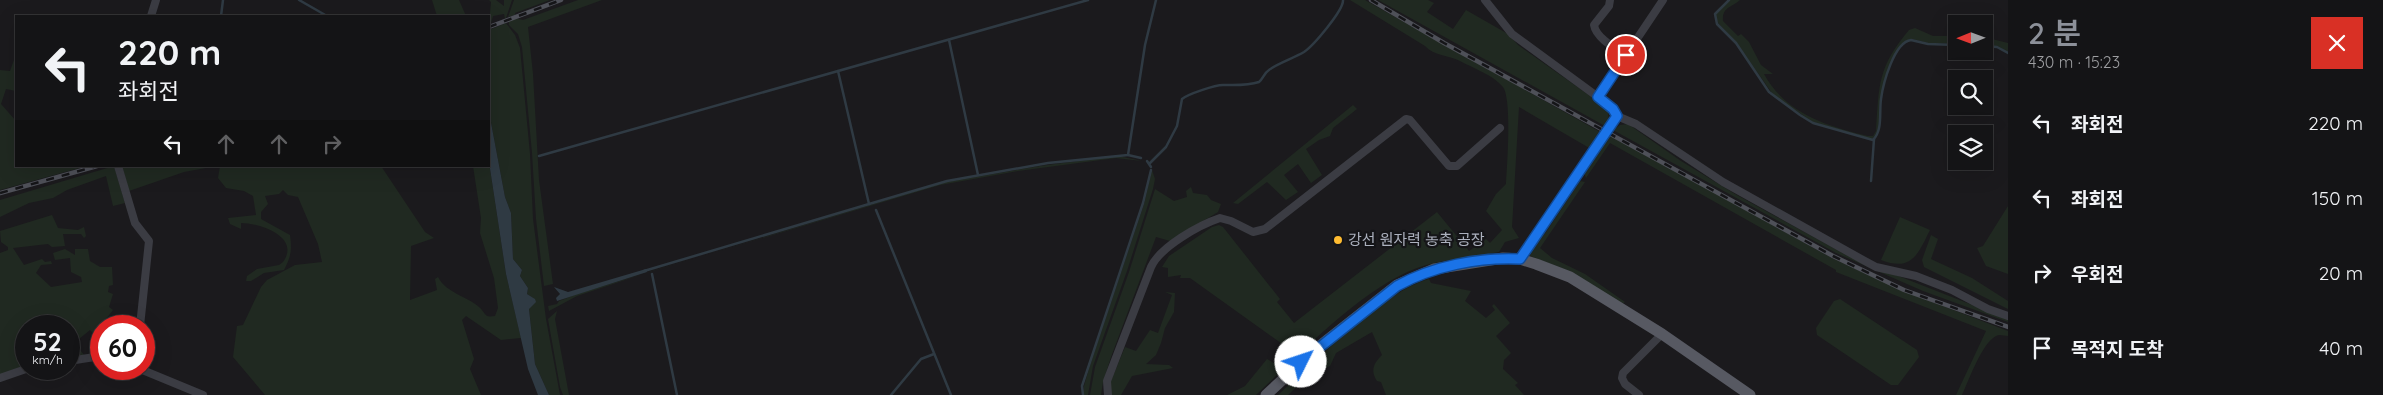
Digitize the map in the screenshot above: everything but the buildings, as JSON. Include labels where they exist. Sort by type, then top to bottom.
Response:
[{"type":"main road","points":[[1266,395],[1317,348],[1408,279],[1450,266],[1503,258],[1520,259],[1570,277],[1662,334],[1750,395]]},
{"type":"street","points":[[151,15],[156,0]]},
{"type":"street","points":[[1610,0],[1609,6],[1594,24],[1594,28],[1607,42],[1626,55]]},
{"type":"street","points":[[1598,97],[1662,0]]},
{"type":"street","points":[[1485,1],[1512,34],[1598,97],[1613,109],[1617,116],[1636,124],[1723,182],[1876,267],[1916,276],[2008,316]]},
{"type":"street","points":[[1520,259],[1617,116]]},
{"type":"street","points":[[1108,395],[1107,381],[1150,267],[1155,258],[1175,243],[1220,218],[1253,232],[1266,229],[1406,118],[1410,120],[1449,166],[1453,167],[1500,128]]},
{"type":"street","points":[[118,167],[135,223],[149,241],[141,315]]},
{"type":"street","points":[[1639,395],[1625,384],[1622,378],[1623,373],[1662,334]]},
{"type":"street","points":[[0,378],[15,373]]},
{"type":"street","points":[[155,376],[200,395]]},
{"type":"shaded area","points":[[432,0],[459,0],[466,15],[437,15]]},
{"type":"shaded area","points":[[489,0],[496,0],[504,6],[504,0],[512,0],[505,19],[504,14],[493,16],[490,24],[491,2]]},
{"type":"shaded area","points":[[514,0],[550,0],[508,17]]},
{"type":"shaded area","points":[[578,0],[602,0],[528,27],[533,74],[539,180],[553,284],[544,286],[536,219],[522,47],[518,34],[509,25],[509,21],[515,18],[523,20]]},
{"type":"shaded area","points":[[1350,0],[1365,0],[1602,133],[1591,149],[1519,107],[1512,227],[1519,238],[1505,242],[1499,252],[1427,265],[1396,278],[1353,306],[1256,395],[1227,395],[1245,386],[1267,359],[1274,363],[1285,346],[1190,278],[1180,278],[1181,275],[1168,277],[1168,268],[1162,267],[1169,256],[1212,227],[1219,225],[1223,227],[1280,299],[1277,302],[1294,323],[1437,212],[1469,251],[1486,239],[1490,243],[1502,230],[1486,211],[1496,194],[1506,184],[1508,118],[1506,94],[1503,87],[1477,69],[1433,52]]},
{"type":"shaded area","points":[[1378,0],[1428,0],[1434,3],[1427,12],[1453,29],[1466,10],[1508,34],[1518,45],[1600,103],[1608,111],[1609,122],[1605,126]]},
{"type":"shaded area","points":[[1730,0],[1740,0],[1726,10],[1723,21],[1738,36],[1741,34],[1749,42],[1761,65],[1773,74],[1764,74],[1773,88],[1796,109],[1809,116],[1823,123],[1868,136],[1873,136],[1876,131],[1880,88],[1886,66],[1891,55],[1909,30],[1915,28],[1933,36],[1948,36],[1948,44],[1928,43],[1912,39],[1900,48],[1894,56],[1886,76],[1880,102],[1878,127],[1875,135],[1872,139],[1813,122],[1774,96],[1736,42],[1718,23],[1715,14]]},
{"type":"shaded area","points":[[506,23],[515,35],[520,48],[530,154],[533,219],[546,319],[560,395],[549,395],[535,364],[529,309],[533,298],[527,294],[528,288],[520,276],[522,270],[513,259],[511,213],[505,197],[490,117],[490,30]]},
{"type":"shaded area","points":[[1993,39],[2008,43],[2008,52],[1993,46]]},
{"type":"shaded area","points":[[15,60],[15,91],[6,89],[1,104],[15,120],[15,167],[83,167],[0,190],[0,70],[10,71]]},
{"type":"shaded area","points":[[1353,105],[1357,109],[1333,128],[1330,136],[1319,140],[1306,149],[1322,175],[1311,183],[1298,164],[1284,175],[1298,192],[1286,200],[1267,182],[1238,204],[1233,203]]},
{"type":"shaded area","points":[[490,117],[505,197],[511,213],[513,259],[522,270],[520,276],[528,288],[527,294],[535,299],[536,302],[529,309],[535,364],[549,395],[538,395],[528,369],[506,274],[490,167]]},
{"type":"shaded area","points":[[1628,124],[1681,161],[1735,194],[1850,257],[2008,319],[2008,322],[1923,291],[1836,253],[1613,130],[1620,125]]},
{"type":"shaded area","points":[[1610,134],[1830,257],[1899,289],[2008,331],[2008,336],[1998,335],[1991,340],[1976,362],[1962,395],[1956,395],[1986,331],[1836,272],[1836,270],[1610,143],[1586,178],[1584,173]]},
{"type":"shaded area","points":[[1108,157],[1123,157],[1142,161],[1116,158],[1018,171],[940,185],[700,257],[946,182]]},
{"type":"shaded area","points":[[114,167],[125,203],[113,206],[106,176],[67,190],[53,198],[29,203],[0,217],[0,200]]},
{"type":"shaded area","points":[[122,167],[212,167],[184,172],[129,191]]},
{"type":"shaded area","points":[[220,167],[382,167],[425,232],[434,238],[411,246],[410,300],[437,290],[435,279],[438,277],[451,291],[474,303],[487,316],[495,316],[498,308],[494,278],[480,233],[481,218],[473,167],[490,167],[506,274],[521,338],[501,340],[466,316],[462,320],[474,359],[470,369],[481,395],[265,395],[233,357],[237,326],[243,325],[261,287],[267,280],[295,265],[322,262],[318,244],[298,197],[288,195],[283,190],[279,194],[265,196],[268,204],[261,212],[261,219],[290,235],[291,249],[288,261],[284,270],[264,273],[251,281],[246,281],[247,276],[257,269],[279,265],[283,262],[287,253],[287,245],[276,233],[267,229],[241,223],[241,229],[230,224],[228,218],[256,215],[253,196],[244,191],[226,188],[218,178]]},
{"type":"shaded area","points":[[1152,170],[1155,179],[1153,189],[1127,271],[1093,366],[1088,395],[1084,395],[1084,386],[1090,365],[1144,204]]},
{"type":"shaded area","points":[[1580,181],[1585,182],[1540,248],[1552,258],[1585,274],[1625,302],[1622,304],[1572,272],[1530,256],[1531,250],[1546,232]]},
{"type":"shaded area","points":[[1191,187],[1193,193],[1207,195],[1211,200],[1221,204],[1218,212],[1170,241],[1156,237],[1111,357],[1101,395],[1090,395],[1095,367],[1129,272],[1155,189],[1174,201],[1187,197],[1186,191]]},
{"type":"shaded area","points":[[2008,206],[2008,274],[1986,266],[1977,248],[1983,246]]},
{"type":"shaded area","points":[[52,215],[58,228],[78,230],[84,227],[86,236],[84,238],[81,234],[63,234],[65,246],[52,247],[48,244],[13,248],[24,265],[42,259],[45,262],[51,261],[52,264],[41,265],[36,273],[51,287],[82,282],[81,277],[71,272],[70,258],[55,260],[53,253],[65,249],[75,255],[75,249],[88,249],[90,261],[100,267],[112,267],[113,285],[109,286],[108,292],[113,294],[109,307],[113,310],[109,315],[90,315],[90,330],[80,338],[80,315],[15,315],[15,369],[0,375],[0,253],[8,250],[8,247],[1,242],[0,231]]},
{"type":"shaded area","points":[[1900,217],[1930,230],[1917,253],[1907,262],[1900,264],[1881,260]]},
{"type":"shaded area","points":[[1931,235],[1938,239],[1931,259],[1972,278],[2008,301],[2008,309],[1924,267],[1922,260]]},
{"type":"shaded area","points":[[700,257],[644,274],[652,271]]},
{"type":"shaded area","points":[[646,269],[647,272],[557,301],[556,298],[560,294],[554,287],[568,292]]},
{"type":"shaded area","points":[[644,274],[577,296],[549,311],[548,306],[557,304],[559,301]]},
{"type":"shaded area","points":[[1429,279],[1431,283],[1471,291],[1465,301],[1486,318],[1495,310],[1492,306],[1494,304],[1510,323],[1496,336],[1511,353],[1504,360],[1503,369],[1518,383],[1515,385],[1524,395],[1386,395],[1381,382],[1377,381],[1373,370],[1382,355],[1372,332],[1336,353],[1330,366],[1309,375],[1288,395],[1278,395],[1371,312],[1411,286]]},
{"type":"shaded area","points":[[1165,292],[1175,293],[1174,312],[1165,328],[1156,355],[1146,364],[1169,365],[1173,368],[1132,376],[1121,395],[1111,395],[1110,383],[1125,347],[1136,351],[1150,330],[1158,333],[1172,295]]},
{"type":"shaded area","points":[[1840,299],[1917,350],[1919,357],[1898,385],[1891,385],[1817,335],[1816,328],[1834,301]]},
{"type":"shaded area","points":[[557,311],[555,319],[569,395],[563,395],[560,387],[548,319]]},
{"type":"shaded area","points":[[80,350],[85,356],[80,357]]},
{"type":"waterway","points":[[221,15],[223,0]]},
{"type":"waterway","points":[[299,0],[325,15]]},
{"type":"waterway","points":[[539,156],[1088,0]]},
{"type":"waterway","points":[[869,204],[947,181],[1048,163],[1128,155],[1145,45],[1156,0]]},
{"type":"waterway","points":[[1150,163],[1166,147],[1177,126],[1182,99],[1214,86],[1246,85],[1259,82],[1272,68],[1304,52],[1321,36],[1339,12],[1343,0]]},
{"type":"waterway","points":[[1729,0],[1715,14],[1717,24],[1736,43],[1769,92],[1813,123],[1873,140],[1879,126],[1884,84],[1890,65],[1899,48],[1905,42],[1911,40],[1928,44],[1948,45]]},
{"type":"waterway","points":[[949,40],[978,175]]},
{"type":"waterway","points":[[1993,47],[2008,53]]},
{"type":"waterway","points":[[644,271],[869,204],[838,71]]},
{"type":"waterway","points":[[1871,181],[1874,139]]},
{"type":"waterway","points":[[1128,155],[1141,158]]},
{"type":"waterway","points":[[1147,161],[1151,167]]},
{"type":"waterway","points":[[1083,395],[1082,386],[1143,203],[1151,170]]},
{"type":"waterway","points":[[876,210],[951,395]]},
{"type":"waterway","points":[[652,274],[677,395]]},
{"type":"waterway","points":[[891,395],[921,359],[934,354]]},
{"type":"railway","points":[[490,27],[561,0]]},
{"type":"railway","points":[[1371,0],[1444,43],[1833,256],[1904,290],[2008,327]]},
{"type":"railway","points":[[0,193],[93,167]]},
{"type":"place","name":"강선 원자력 농축 공장","points":[[1338,240]]},
{"type":"route","points":[[1301,362],[1348,323],[1408,279],[1450,266],[1503,258],[1520,259],[1617,116],[1613,109],[1598,97],[1626,55]]}]
